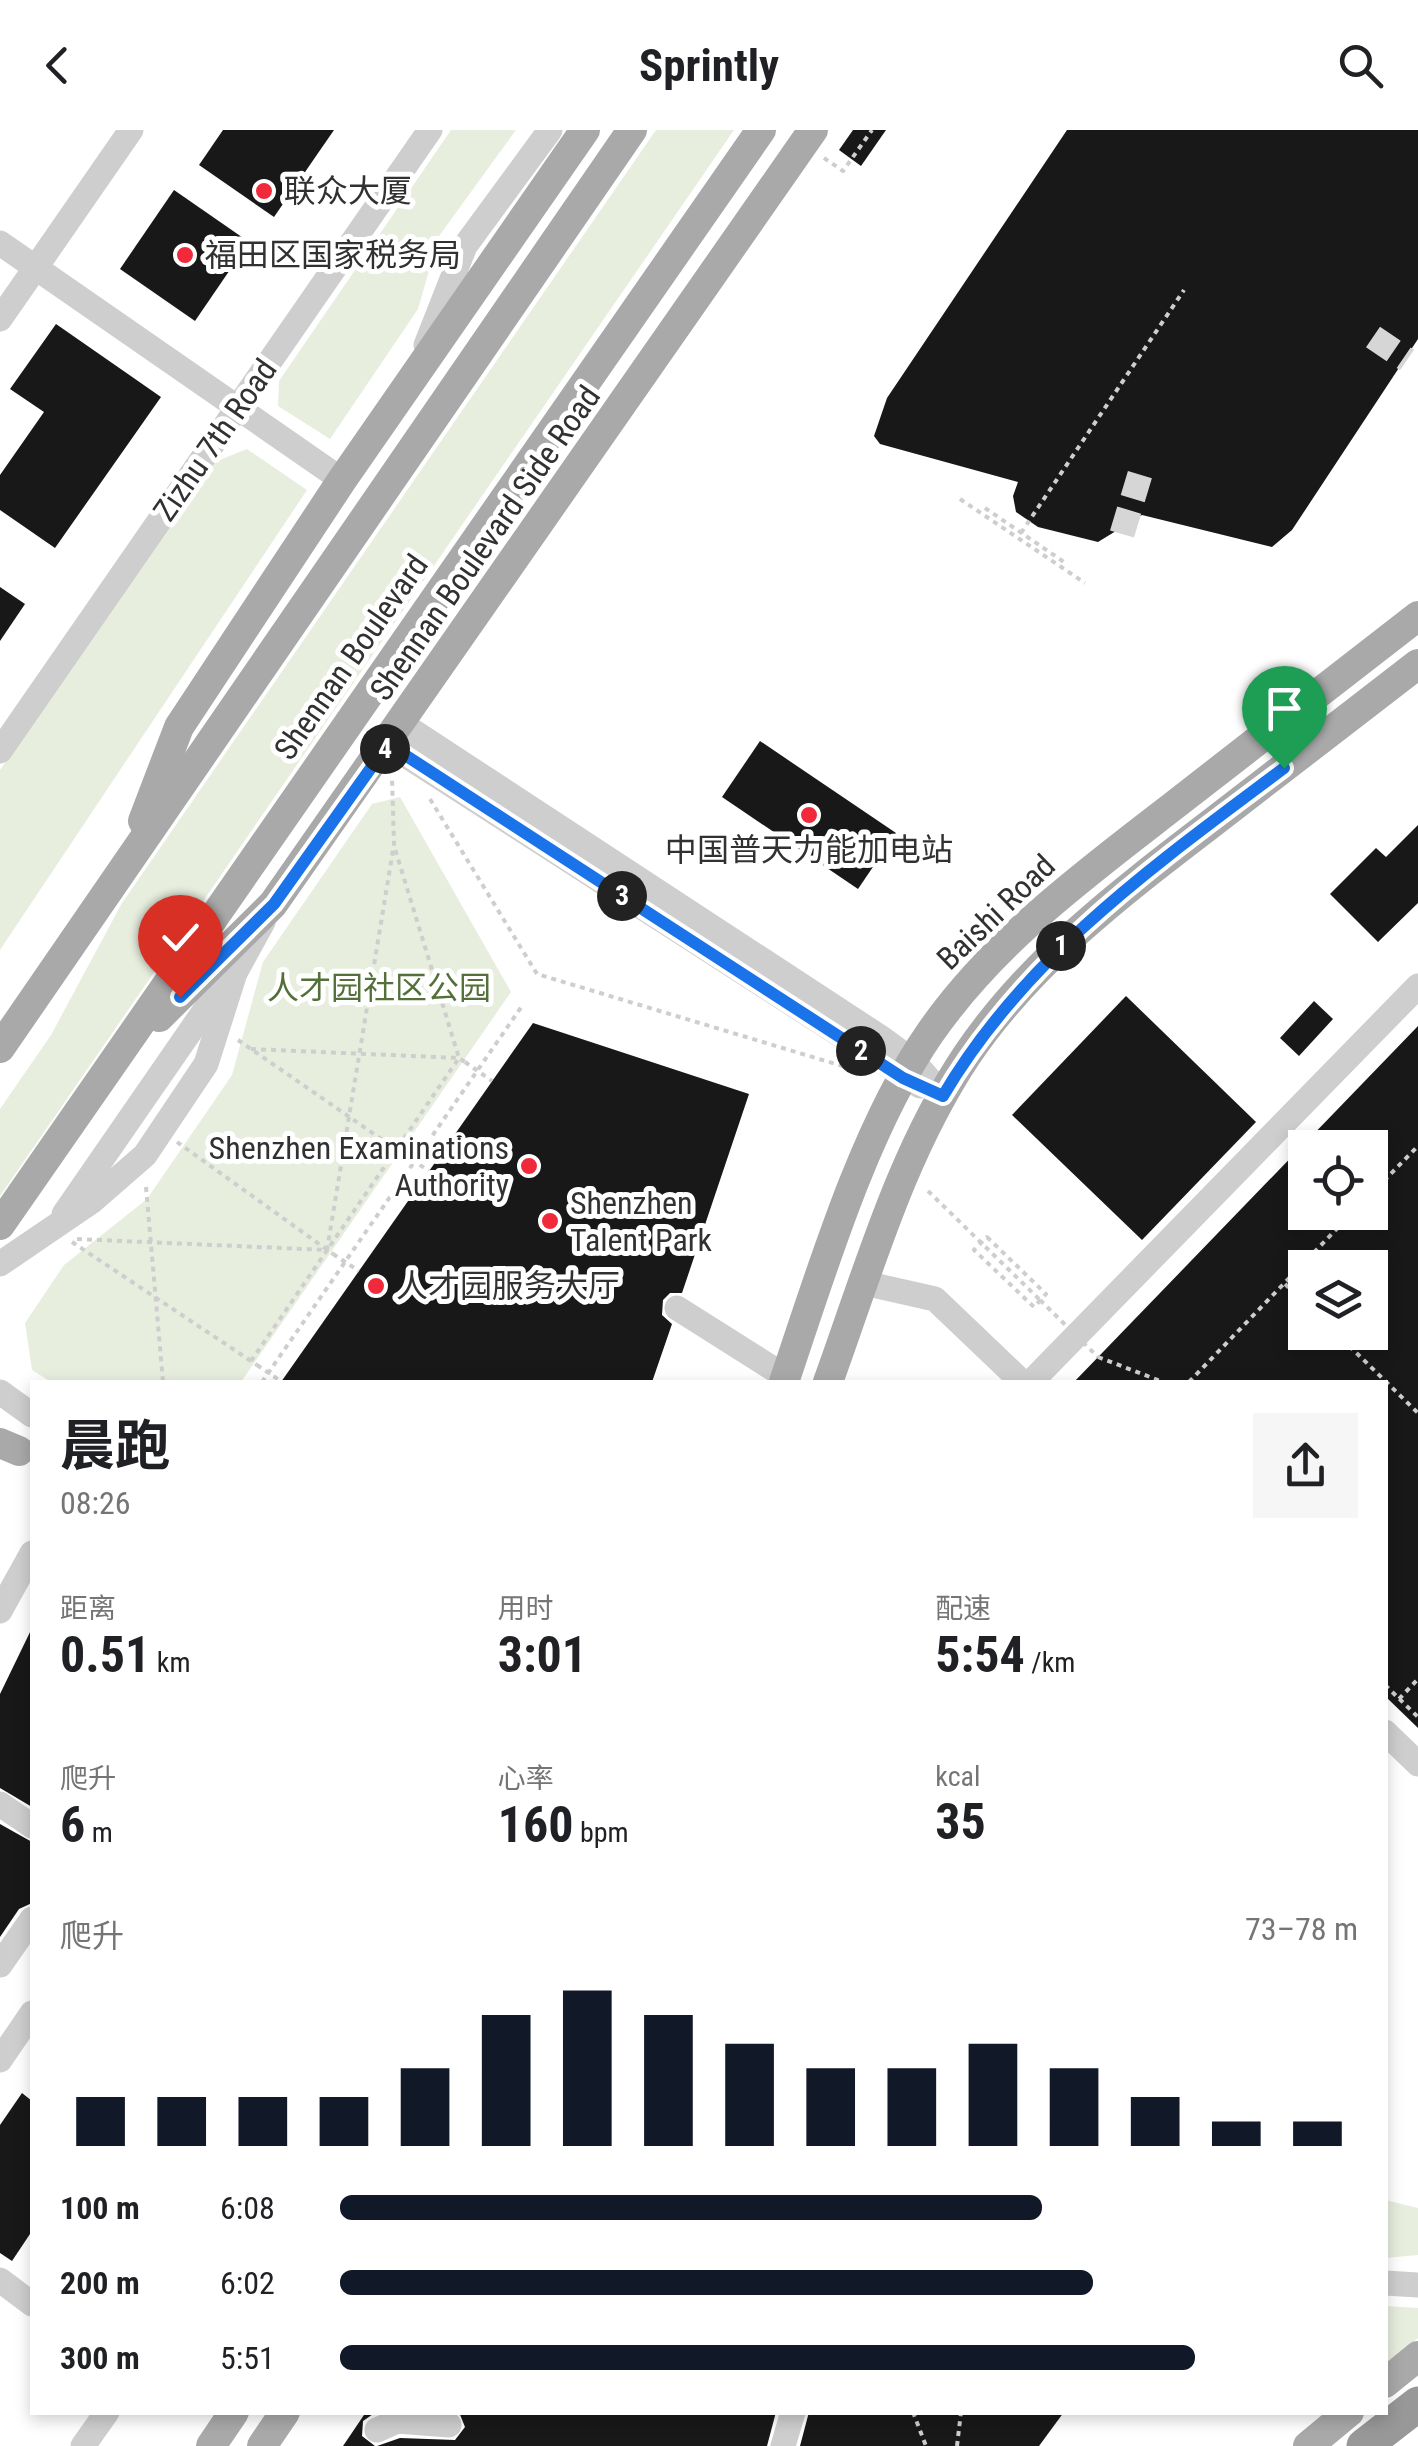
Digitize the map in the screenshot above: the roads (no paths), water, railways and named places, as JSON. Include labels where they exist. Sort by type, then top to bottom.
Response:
[{"type":"highway","points":[[1364,2446],[1418,2404]]},
{"type":"main road","points":[[126,866],[179,727],[342,480],[584,130]]},
{"type":"main road","name":"Shennan Boulevard","points":[[0,1048],[632,130]]},
{"type":"main road","name":"Shennan Boulevard","points":[[0,1225],[761,130]]},
{"type":"main road","name":"Shennan Boulevard Side Road","points":[[110,1064],[274,904],[813,130]]},
{"type":"main road","name":"Baishi Road","points":[[784,1380],[860,1174],[908,1070],[957,997],[1054,898],[1418,616]]},
{"type":"main road","points":[[829,1380],[906,1169],[943,1096],[988,1026],[1078,930],[1418,664]]},
{"type":"main road","points":[[1388,2380],[1418,2356]]},
{"type":"main road","points":[[211,2446],[232,2415]]},
{"type":"main road","points":[[262,2446],[283,2415]]},
{"type":"main road","points":[[1307,2446],[1344,2415]]},
{"type":"street","points":[[0,319],[131,130]]},
{"type":"street","name":"Zizhu 7th Road","points":[[0,751],[430,130]]},
{"type":"street","points":[[416,372],[465,246],[550,130]]},
{"type":"street","points":[[0,243],[342,480]]},
{"type":"street","points":[[395,734],[943,1096]]},
{"type":"street","points":[[0,1264],[67,1237],[164,1129],[206,1064],[224,1004],[248,948],[274,904]]},
{"type":"street","points":[[1033,1380],[1418,986]]},
{"type":"street","points":[[864,1283],[935,1299],[1020,1380]]},
{"type":"street","points":[[677,1308],[784,1380]]},
{"type":"street","points":[[0,1392],[30,1414]]},
{"type":"street","points":[[0,1611],[30,1556]]},
{"type":"street","points":[[1388,1735],[1418,1764]]},
{"type":"street","points":[[0,1804],[30,1825]]},
{"type":"street","points":[[0,1965],[30,1923]]},
{"type":"street","points":[[0,2060],[30,2016]]},
{"type":"street","points":[[0,2280],[30,2302]]},
{"type":"street","points":[[1388,2283],[1418,2286]]},
{"type":"street","points":[[83,2446],[105,2415]]},
{"type":"street","points":[[783,2446],[792,2415]]},
{"type":"street","points":[[1307,2446],[1321,2415]]},
{"type":"street","points":[[377,2429],[397,2421],[451,2428]]},
{"type":"tunnel","points":[[1373,337],[1407,360]]},
{"type":"tunnel","points":[[1122,534],[1141,471]]},
{"type":"place","name":"联众大厦","points":[[264,191]]},
{"type":"place","name":"福田区国家税务局","points":[[185,255]]},
{"type":"place","name":"中国普天力能加电站","points":[[809,815]]},
{"type":"place","name":"Shenzhen Examinations Authority","points":[[529,1166]]},
{"type":"place","name":"Shenzhen Talent Park","points":[[550,1221]]},
{"type":"place","name":"人才园服务大厅","points":[[376,1286]]},
{"type":"park label","name":"人才园社区公园","points":[[379,988]]}]
